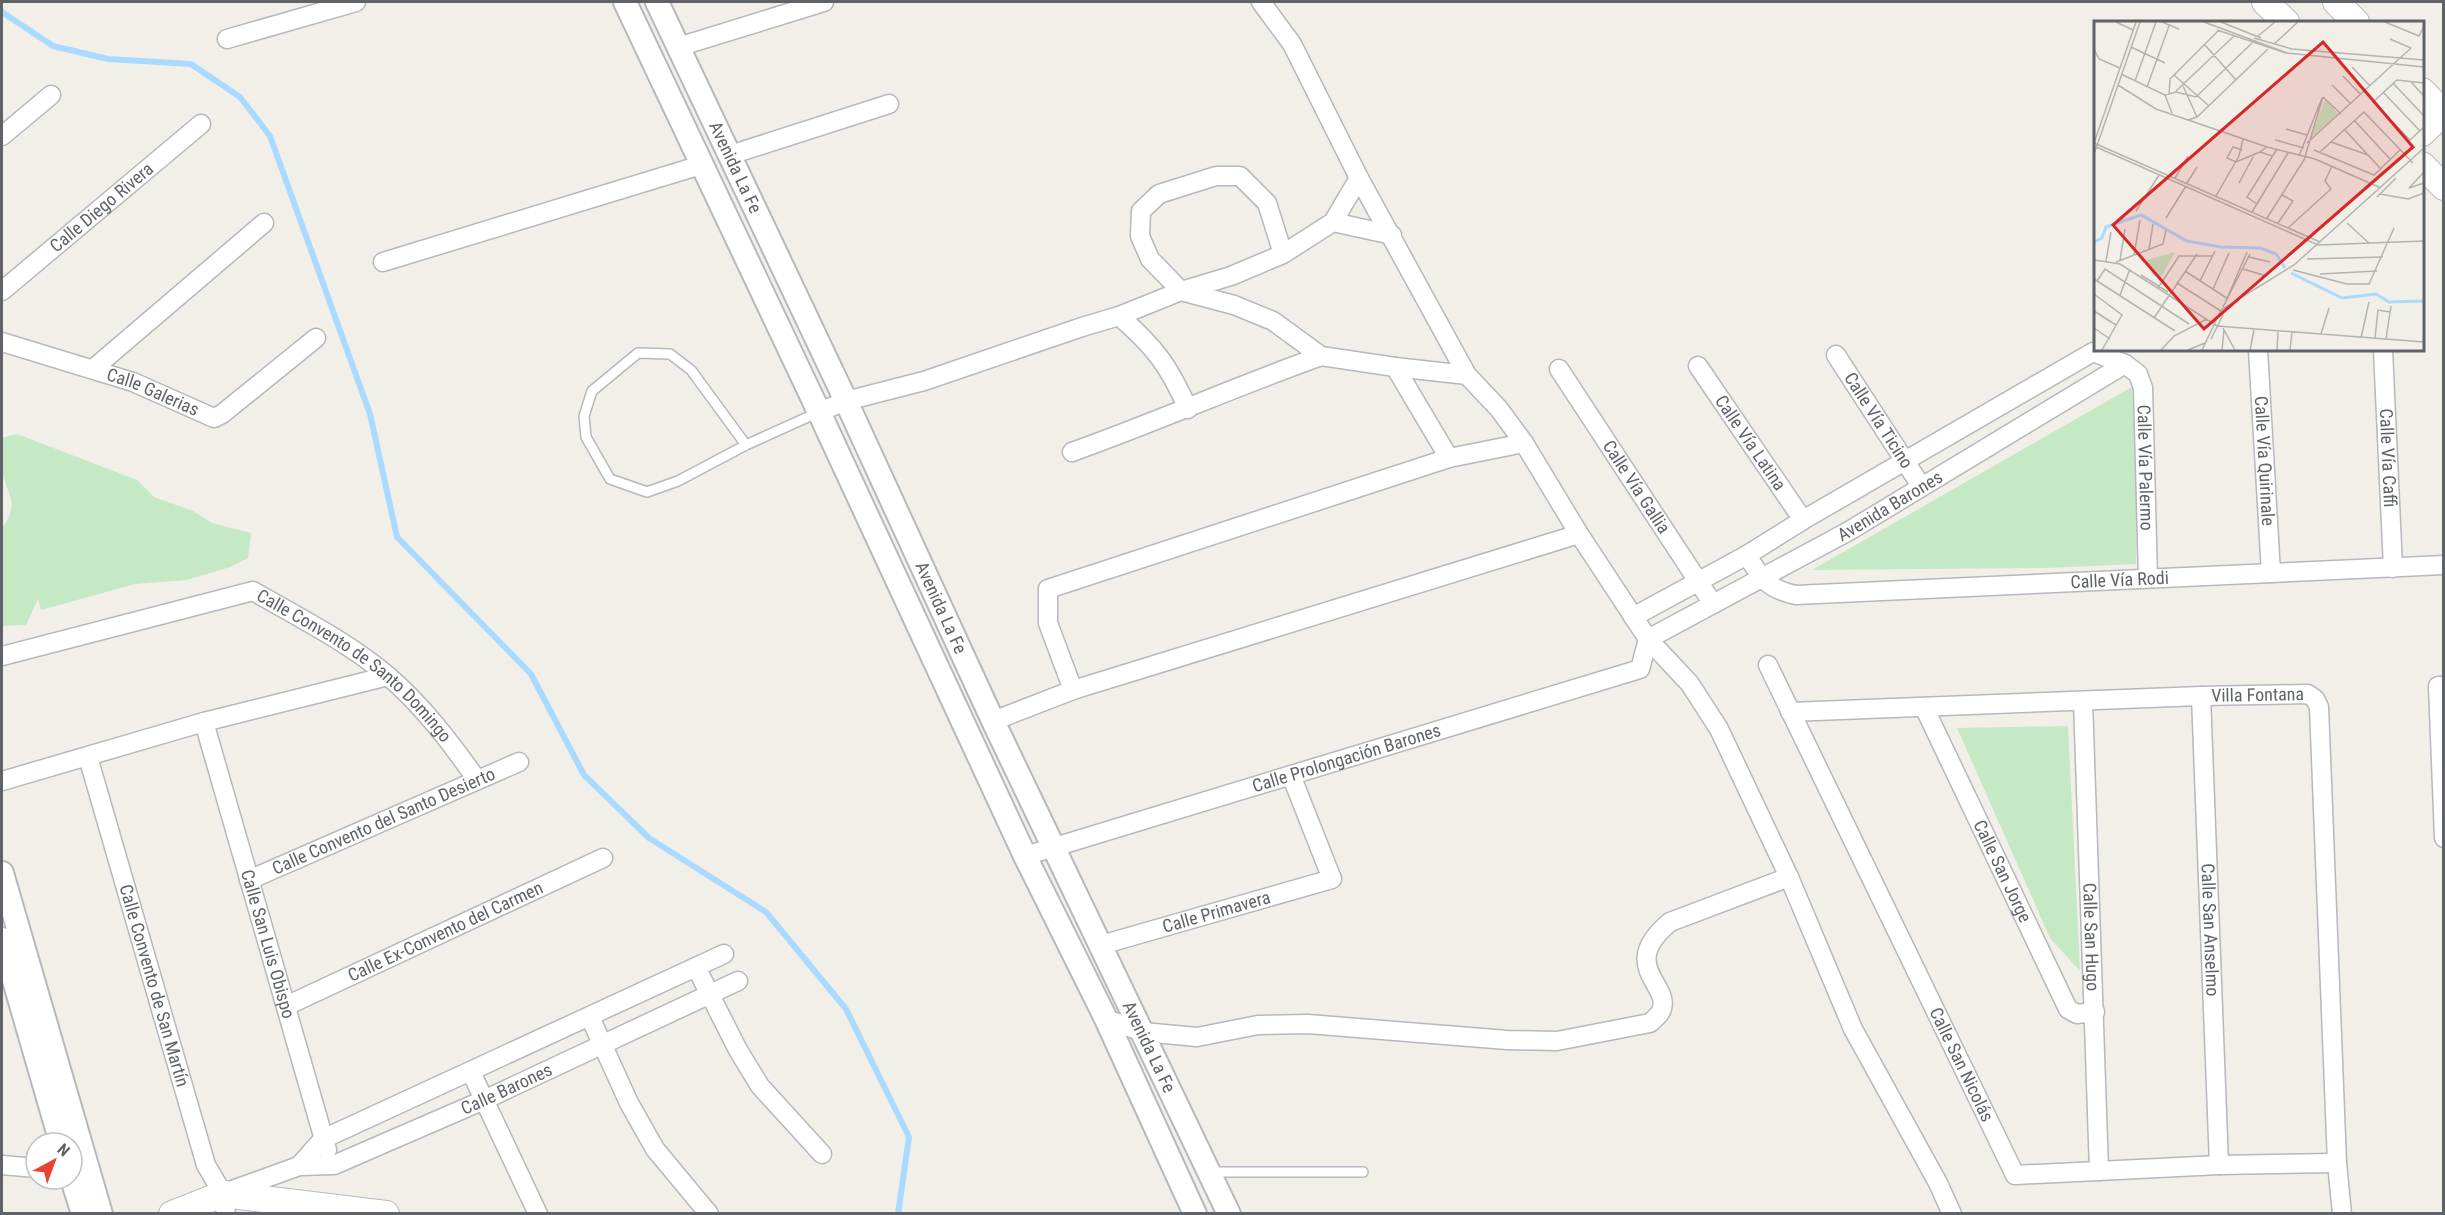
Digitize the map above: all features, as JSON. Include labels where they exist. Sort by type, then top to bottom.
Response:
[{"type":"main road","points":[[2265,2],[2285,21]]},
{"type":"main road","points":[[2336,2],[2355,21]]},
{"type":"main road","points":[[2424,93],[2443,113],[2424,131]]},
{"type":"main road","points":[[2424,167],[2444,187]]},
{"type":"main road","points":[[172,1214],[224,1204],[386,1214]]},
{"type":"street","points":[[227,39],[356,2]]},
{"type":"street","name":"Avenida La Fe","points":[[625,2],[819,412],[1024,856],[1106,1019],[1195,1214]]},
{"type":"street","name":"Avenida La Fe","points":[[657,2],[846,401],[993,721],[1229,1214]]},
{"type":"street","points":[[678,47],[824,2]]},
{"type":"street","points":[[1261,2],[1292,44],[1359,178],[1467,375],[1524,443],[1633,617],[1648,639],[1690,684],[1719,729],[1789,877],[1853,1029],[1938,1183],[1952,1214]]},
{"type":"street","points":[[2,136],[51,95]]},
{"type":"street","points":[[730,155],[889,104]]},
{"type":"street","name":"Calle Diego Rivera","points":[[2,291],[201,124]]},
{"type":"street","points":[[383,262],[701,165]]},
{"type":"street","points":[[1283,254],[1267,203],[1240,176],[1216,176],[1159,194],[1141,211],[1140,236],[1150,259],[1181,291],[1234,306],[1273,321],[1321,356],[1467,375]]},
{"type":"street","points":[[819,412],[846,401],[924,381],[1119,316],[1181,291],[1231,276],[1283,254],[1333,222],[1359,178]]},
{"type":"street","points":[[1333,222],[1392,235]]},
{"type":"street","points":[[93,369],[264,223]]},
{"type":"street","points":[[1119,316],[1145,338],[1172,373],[1188,409]]},
{"type":"street","name":"Calle Galerias","points":[[2,342],[133,382],[214,418],[316,338]]},
{"type":"street","name":"Calle Vía Quirinale","points":[[2258,351],[2271,573]]},
{"type":"street","name":"Calle Vía Caffi","points":[[2384,351],[2392,568]]},
{"type":"street","name":"Avenida Barones","points":[[1633,617],[1746,555],[2093,352],[2125,364]]},
{"type":"street","name":"Calle Vía Ticino","points":[[1836,355],[1921,486]]},
{"type":"street","points":[[1072,452],[1321,356]]},
{"type":"street","name":"Avenida Barones","points":[[1648,639],[1849,531],[2125,364]]},
{"type":"street","name":"Calle Vía Palermo","points":[[2125,364],[2138,374],[2143,388],[2148,578]]},
{"type":"street","name":"Calle Vía Latina","points":[[1698,366],[1803,520]]},
{"type":"street","points":[[1395,367],[1449,458]]},
{"type":"street","name":"Calle Vía Gallia","points":[[1559,369],[1713,604]]},
{"type":"street","points":[[1073,690],[1048,623],[1048,589],[1449,458],[1524,443]]},
{"type":"street","points":[[993,721],[1073,690],[1579,534]]},
{"type":"street","points":[[1746,555],[1760,578]]},
{"type":"street","name":"Calle Vía Rodi","points":[[1760,578],[1779,591],[1796,595],[2444,565]]},
{"type":"street","name":"Calle Convento de Santo Domingo","points":[[2,656],[253,591],[348,646],[388,676],[439,726],[477,780]]},
{"type":"street","name":"Calle Prolongación Barones","points":[[1024,856],[1640,669],[1648,639]]},
{"type":"street","name":"Calle San Nicolás","points":[[1768,665],[2015,1175],[2219,1164],[2337,1163]]},
{"type":"street","points":[[2,781],[204,722],[388,676]]},
{"type":"street","points":[[2444,686],[2438,686],[2444,838]]},
{"type":"street","name":"Villa Fontana","points":[[1790,712],[2202,696],[2308,694],[2315,699],[2319,707],[2337,1163],[2342,1214]]},
{"type":"street","name":"Calle San Anselmo","points":[[2202,696],[2219,1164]]},
{"type":"street","name":"Calle San Hugo","points":[[2083,701],[2095,1012],[2098,1171]]},
{"type":"street","name":"Calle San Jorge","points":[[1924,707],[2068,1009],[2077,1014],[2095,1012]]},
{"type":"street","name":"Calle San Luis Obispo","points":[[204,722],[323,1140],[334,1166]]},
{"type":"street","name":"Calle Convento de San Martín","points":[[88,757],[206,1165],[224,1204]]},
{"type":"street","name":"Calle Convento del Santo Desierto","points":[[249,880],[519,762]]},
{"type":"street","name":"Calle Primavera","points":[[1101,945],[1332,879],[1291,775]]},
{"type":"street","name":"Calle Ex-Convento del Carmen","points":[[286,1006],[603,858]]},
{"type":"street","points":[[2,873],[58,1131]]},
{"type":"street","points":[[1106,1019],[1143,1032],[1197,1037],[1258,1025],[1308,1024],[1507,1040],[1557,1041],[1650,1023],[1661,1011],[1662,1000],[1647,965],[1646,949],[1654,935],[1670,922],[1789,877]]},
{"type":"street","points":[[2,939],[26,990],[65,1131]]},
{"type":"street","name":"Calle Barones","points":[[224,1204],[299,1166],[323,1140],[724,954]]},
{"type":"street","points":[[696,967],[738,1050],[760,1086],[822,1154]]},
{"type":"street","name":"Calle Barones","points":[[299,1166],[334,1166],[484,1100],[738,981]]},
{"type":"street","points":[[590,1017],[629,1102],[655,1149],[709,1214]]},
{"type":"street","points":[[471,1072],[538,1214]]},
{"type":"street","points":[[2,1165],[24,1167]]},
{"type":"street","points":[[84,1185],[101,1214]]},
{"type":"street","points":[[80,1191],[83,1214]]},
{"type":"lane","points":[[746,445],[691,370],[670,354],[638,353],[592,391],[584,416],[586,437],[609,479],[647,492],[678,481],[746,445],[819,412]]},
{"type":"lane","points":[[1209,1172],[1363,1172]]},
{"type":"green space","points":[[2132,387],[2138,480],[2136,564],[2046,568],[1812,570]]},
{"type":"green space","points":[[17,434],[137,480],[154,497],[193,511],[212,523],[251,533],[248,558],[230,567],[187,580],[135,584],[41,610],[38,599],[26,625],[2,626],[2,528],[8,519],[12,504],[1,465],[1,446],[2,438]]},
{"type":"green space","points":[[2068,726],[2080,971],[2050,938],[1957,728]]},
{"type":"waterway","points":[[2,12],[53,46],[108,59],[191,64],[240,97],[270,136],[370,414],[397,537],[531,674],[584,775],[649,838],[766,912],[846,1009],[909,1137],[898,1214]]}]
